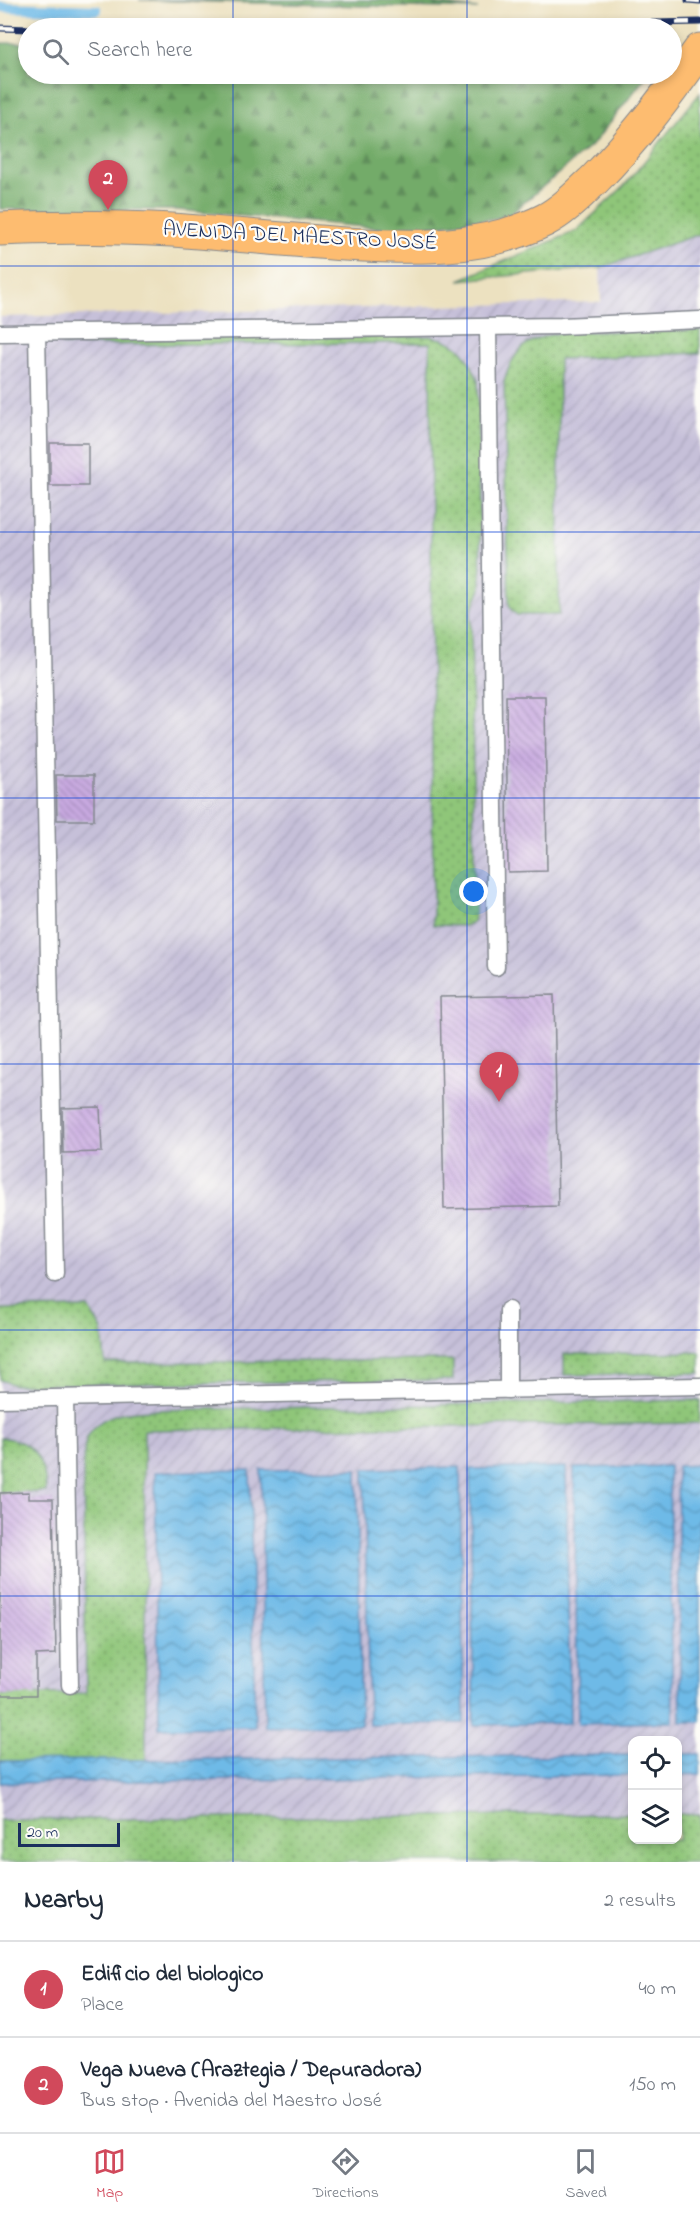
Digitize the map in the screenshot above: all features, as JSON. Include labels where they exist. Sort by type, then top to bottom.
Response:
[{"type":"main road","name":"AVENIDA DEL MAESTRO JOSÉ","points":[[682,74],[700,50]]},
{"type":"main road","name":"AVENIDA DEL MAESTRO JOSÉ","points":[[0,229],[83,227],[172,230],[392,247],[455,245],[502,237],[546,219],[574,200],[617,158],[674,84]]},
{"type":"lane","points":[[0,333],[488,327],[700,319]]},
{"type":"lane","points":[[488,327],[496,967]]},
{"type":"lane","points":[[37,333],[55,1275]]},
{"type":"lane","points":[[508,1310],[508,1390]]},
{"type":"lane","points":[[0,1399],[700,1386]]},
{"type":"lane","points":[[65,1398],[70,1685]]},
{"type":"shaded area","points":[[700,114],[700,1862],[0,1862],[0,317],[601,302],[600,268],[637,242]]},
{"type":"green space","points":[[139,0],[403,0],[478,9]]},
{"type":"green space","points":[[0,43],[18,43],[18,84],[640,84],[593,144],[507,217],[399,230],[177,210],[0,209]]},
{"type":"green space","points":[[700,93],[700,234],[600,268],[459,280],[576,231],[625,185]]},
{"type":"green space","points":[[700,330],[700,353],[559,359],[559,615],[517,615],[509,605],[504,382],[513,360],[525,345],[553,334]]},
{"type":"green space","points":[[430,336],[448,341],[461,349],[478,380],[481,589],[471,612],[475,914],[473,922],[465,926],[433,925],[430,343],[61,345],[78,340]]},
{"type":"green space","points":[[89,1308],[102,1330],[105,1363],[453,1360],[453,1380],[15,1385],[0,1380],[0,1309]]},
{"type":"green space","points":[[700,1352],[700,1373],[564,1375],[564,1354]]},
{"type":"green space","points":[[700,1400],[700,1423],[144,1430],[146,1760],[0,1761],[0,1695],[86,1693],[84,1448],[91,1431],[105,1419],[132,1411],[151,1410]]},
{"type":"green space","points":[[0,1438],[21,1442],[35,1454],[43,1471],[46,1492],[0,1493]]},
{"type":"green space","points":[[628,1814],[628,1844],[682,1844],[682,1814],[700,1814],[700,1862],[0,1862],[0,1820]]},
{"type":"water","points":[[700,1465],[700,1722],[681,1722],[677,1466]]},
{"type":"water","points":[[669,1466],[673,1722],[578,1724],[574,1468]]},
{"type":"water","points":[[460,1467],[464,1723],[369,1725],[364,1469]]},
{"type":"water","points":[[566,1467],[570,1723],[474,1725],[470,1469]]},
{"type":"water","points":[[357,1469],[361,1725],[265,1727],[261,1470]]},
{"type":"water","points":[[250,1470],[255,1727],[159,1728],[155,1472]]},
{"type":"water","points":[[682,1754],[700,1754],[700,1774],[682,1775]]},
{"type":"water","points":[[628,1755],[628,1775],[0,1783],[0,1761]]},
{"type":"building","points":[[50,443],[88,443],[88,486],[50,486]]},
{"type":"building","points":[[506,696],[545,696],[547,871],[508,872]]},
{"type":"building","points":[[56,775],[94,775],[94,820],[57,820]]},
{"type":"building","points":[[554,995],[558,1206],[444,1209],[440,997]]},
{"type":"building","points":[[100,1107],[102,1152],[63,1153],[62,1108]]},
{"type":"building","points":[[29,1492],[29,1499],[53,1499],[56,1654],[36,1655],[36,1695],[0,1695],[0,1493]]},
{"type":"waterway","points":[[0,7],[97,10]]},
{"type":"waterway","points":[[682,52],[691,52]]},
{"type":"railway","points":[[688,0],[700,1]]},
{"type":"railway","points":[[682,22],[700,22]]},
{"type":"railway","points":[[0,28],[18,29]]},
{"type":"place","name":"Vega Nueva (Araztegia / Depuradora)","points":[[108,210]]},
{"type":"place","name":"Edificio del biologico","points":[[499,1102]]}]
